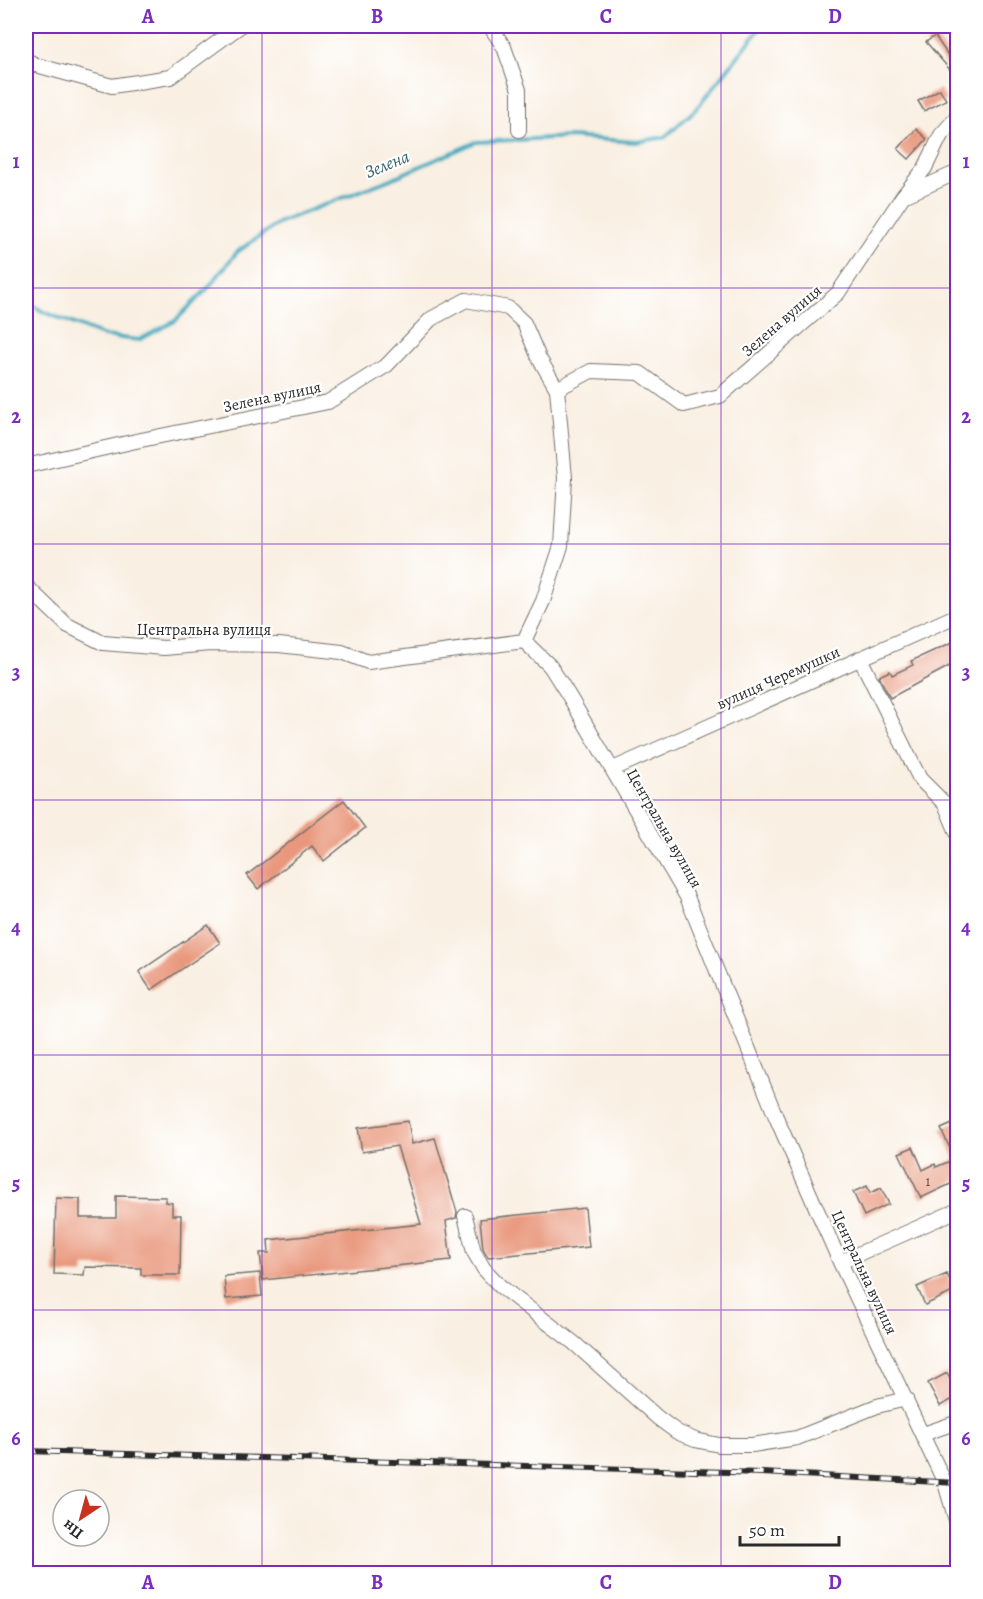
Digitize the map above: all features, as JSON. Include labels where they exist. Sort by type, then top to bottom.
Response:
[{"type":"street","points":[[26,60],[36,65],[112,86],[170,77],[240,26]]},
{"type":"street","points":[[490,26],[504,47],[519,90],[519,130]]},
{"type":"street","name":"Зелена вулиця","points":[[26,466],[328,402],[387,365],[431,319],[466,300],[508,308],[524,323],[539,358],[556,388],[591,371],[640,373],[684,405],[720,396],[838,293],[903,196],[925,168],[941,135],[957,116]]},
{"type":"street","points":[[903,196],[951,175],[957,178]]},
{"type":"street","points":[[524,641],[543,601],[561,546],[565,478],[556,388]]},
{"type":"street","name":"Центральна вулиця","points":[[26,586],[67,625],[103,643],[164,648],[210,644],[279,645],[342,652],[368,662],[524,641],[550,666],[687,897],[776,1117],[840,1262],[945,1483],[957,1527]]},
{"type":"street","name":"вулиця Черемушки","points":[[613,769],[957,615]]},
{"type":"street","points":[[860,658],[920,779],[945,804],[957,835]]},
{"type":"street","points":[[840,1262],[957,1210]]},
{"type":"street","points":[[465,1216],[474,1252],[484,1269],[501,1287],[574,1343],[658,1418],[677,1432],[695,1440],[719,1445],[752,1445],[797,1438],[877,1406],[906,1399]]},
{"type":"street","points":[[923,1434],[957,1422]]},
{"type":"building","points":[[935,36],[956,67],[951,71],[926,42]]},
{"type":"building","points":[[940,89],[946,100],[924,111],[918,101]]},
{"type":"building","points":[[916,129],[927,139],[909,159],[898,149]]},
{"type":"building","points":[[957,640],[957,662],[890,698],[879,676],[890,671],[892,675],[913,665],[911,661]]},
{"type":"building","points":[[344,800],[365,828],[324,861],[312,846],[258,889],[247,875]]},
{"type":"building","points":[[208,925],[220,943],[151,990],[139,972]]},
{"type":"building","points":[[408,1121],[412,1144],[435,1138],[457,1212],[456,1218],[446,1221],[451,1260],[263,1280],[260,1253],[269,1253],[268,1240],[421,1224],[397,1146],[362,1152],[358,1128]]},
{"type":"building","points":[[957,1122],[957,1181],[921,1198],[899,1153],[913,1147],[923,1170],[955,1159],[941,1129]]},
{"type":"building","points":[[867,1186],[870,1193],[881,1188],[889,1204],[864,1216],[853,1192]]},
{"type":"building","points":[[116,1196],[166,1197],[166,1202],[172,1203],[172,1215],[181,1215],[180,1275],[141,1275],[141,1268],[85,1267],[84,1275],[54,1274],[56,1198],[80,1199],[80,1218],[116,1218]]},
{"type":"building","points":[[585,1208],[589,1247],[488,1257],[483,1249],[480,1219]]},
{"type":"building","points":[[260,1273],[262,1296],[226,1299],[224,1276]]},
{"type":"building","points":[[947,1274],[955,1291],[925,1305],[917,1287]]},
{"type":"building","points":[[947,1373],[957,1392],[957,1397],[940,1406],[928,1383]]},
{"type":"waterway","name":"Зелена","points":[[26,301],[42,311],[104,336],[139,340],[175,321],[208,288],[237,252],[280,222],[391,179],[476,142],[571,137],[636,142],[665,137],[697,108],[762,26]]},
{"type":"railway","points":[[26,1451],[762,1473],[958,1483]]}]
